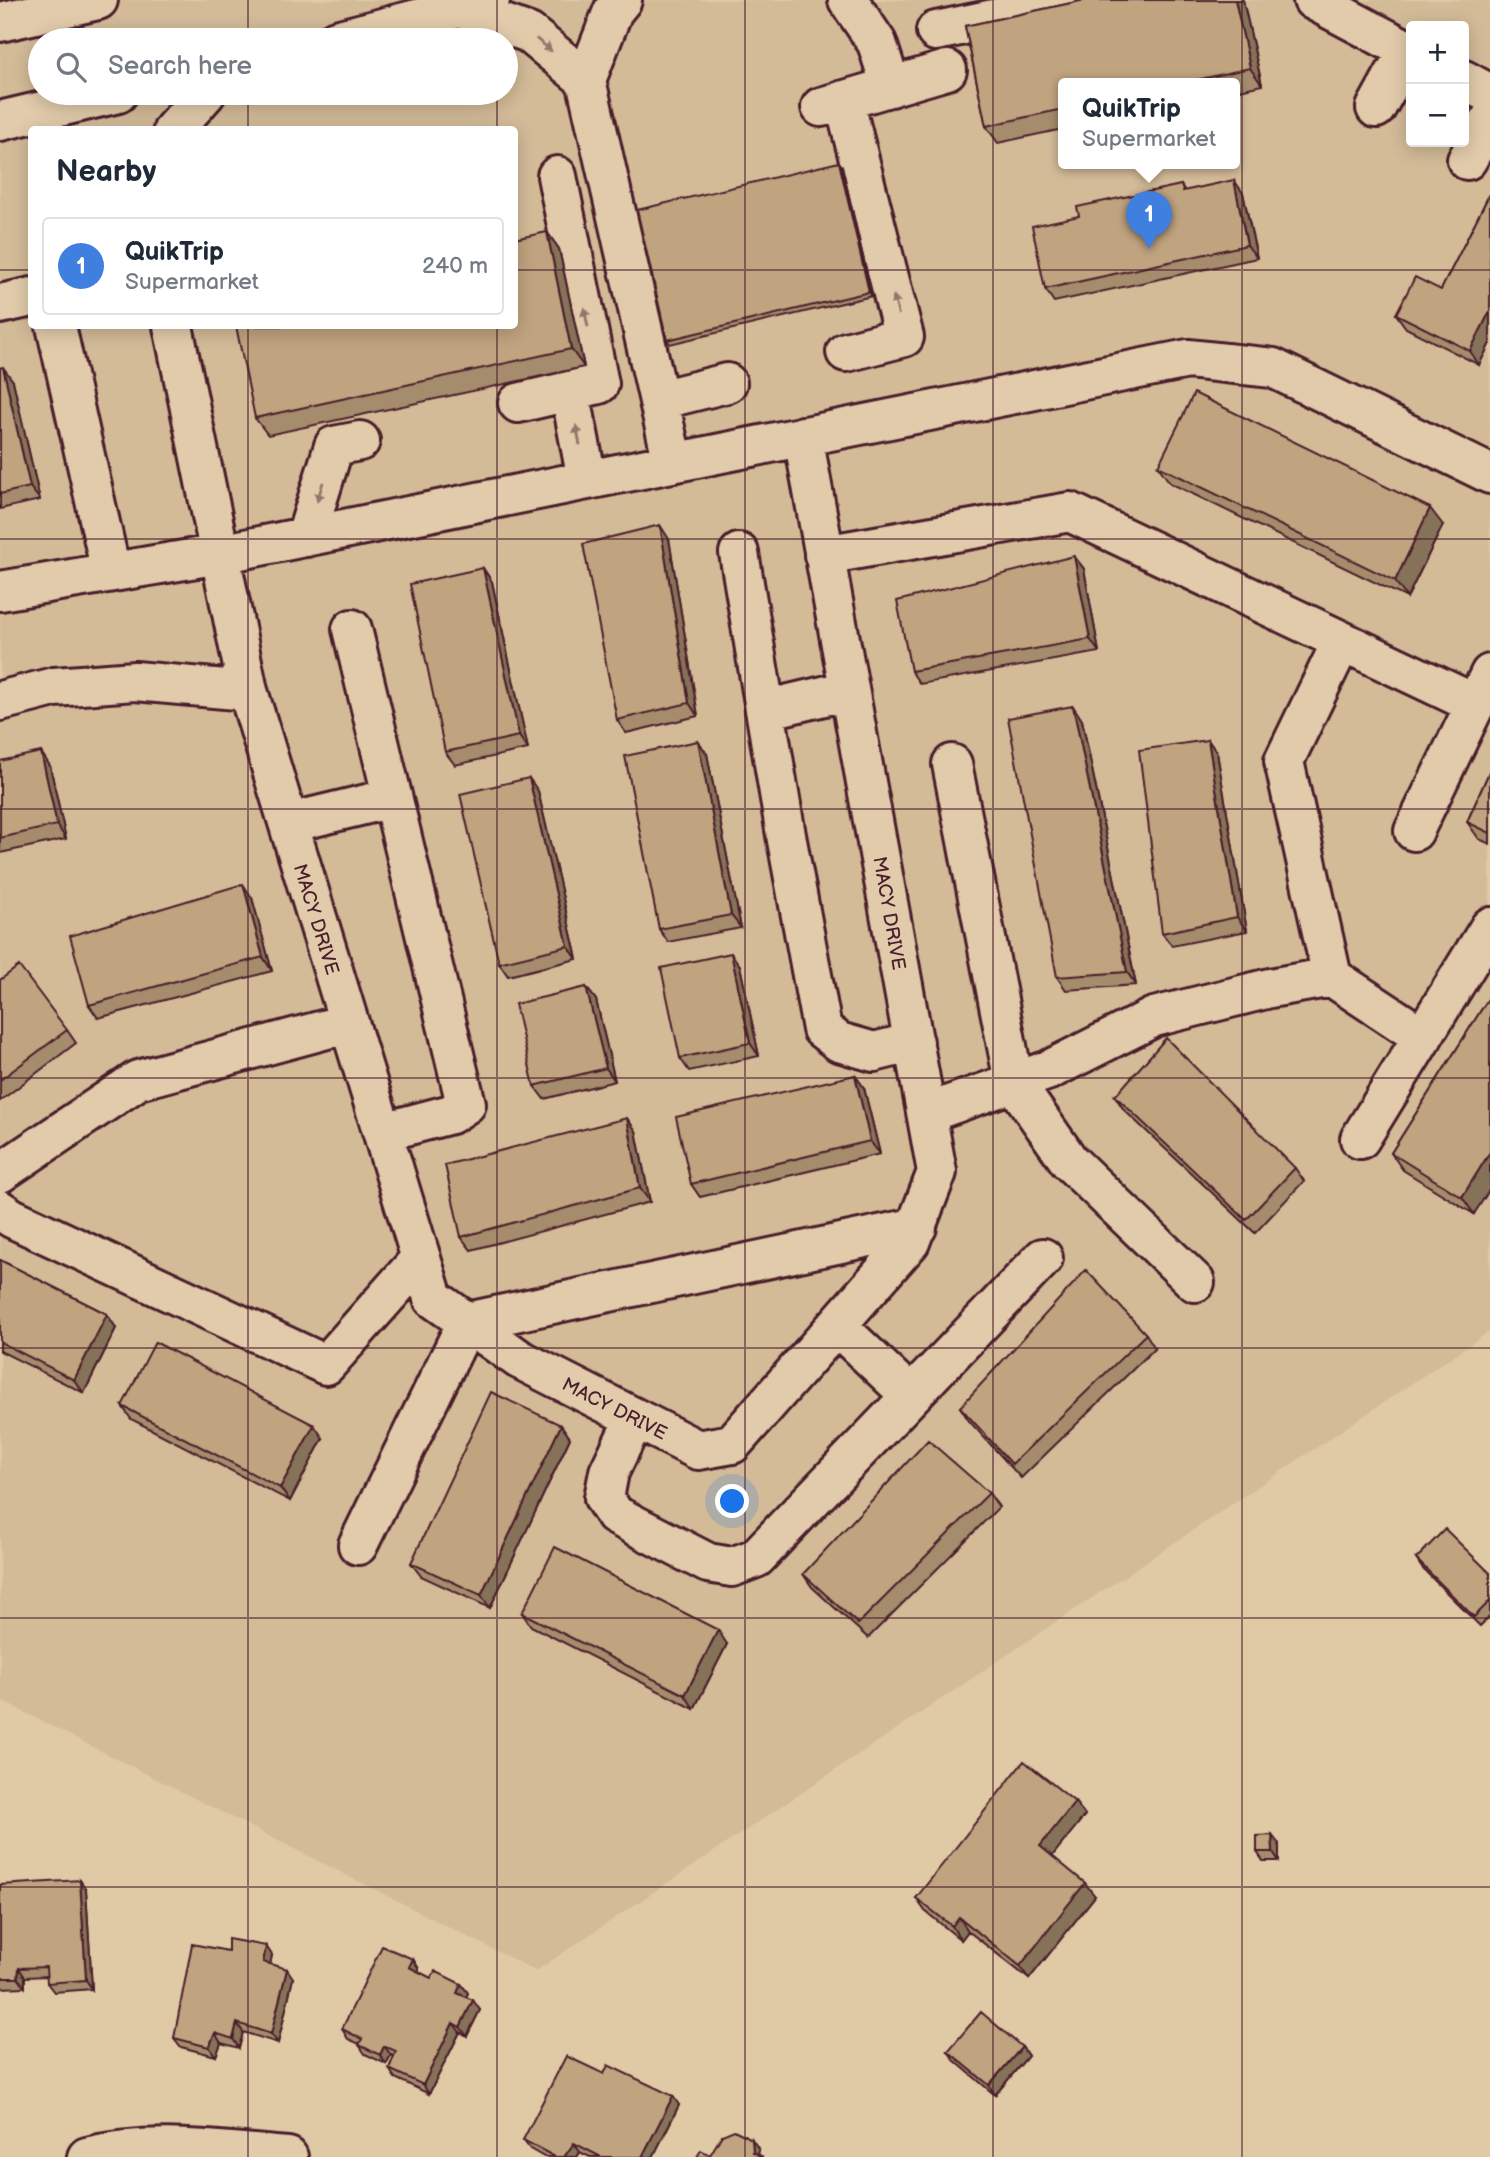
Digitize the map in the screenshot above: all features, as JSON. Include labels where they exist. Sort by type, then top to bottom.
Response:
[{"type":"street","points":[[0,22],[34,7],[98,0]]},
{"type":"street","points":[[622,0],[613,11],[586,79],[673,463]]},
{"type":"street","points":[[848,0],[877,43],[891,87]]},
{"type":"street","points":[[877,43],[881,0]]},
{"type":"street","points":[[936,31],[1085,0]]},
{"type":"street","points":[[1313,0],[1406,49]]},
{"type":"street","points":[[382,28],[475,4],[529,33],[586,79]]},
{"type":"street","points":[[1377,108],[1406,58]]},
{"type":"street","points":[[846,352],[904,337],[831,104],[947,70]]},
{"type":"street","points":[[1469,83],[1490,94]]},
{"type":"street","points":[[15,123],[77,105]]},
{"type":"street","points":[[177,126],[195,105]]},
{"type":"street","points":[[1467,160],[1490,120]]},
{"type":"street","points":[[518,403],[599,384],[549,178],[604,162]]},
{"type":"street","points":[[0,304],[28,298]]},
{"type":"street","points":[[57,329],[111,572]]},
{"type":"street","name":"MACY DRIVE","points":[[174,329],[248,691],[433,1298],[519,1359],[698,1450],[732,1444],[910,1242],[937,1172],[803,436]]},
{"type":"street","points":[[0,591],[220,554],[1188,359],[1273,368],[1490,474]]},
{"type":"street","points":[[659,400],[727,383]]},
{"type":"street","points":[[570,391],[587,480]]},
{"type":"street","points":[[306,537],[334,446],[360,441]]},
{"type":"street","points":[[824,555],[1070,512],[1342,641],[1483,689],[1413,831]]},
{"type":"street","points":[[739,553],[822,1030],[839,1042],[874,1052],[914,1042]]},
{"type":"street","points":[[352,629],[466,1104],[450,1114],[383,1132]]},
{"type":"street","points":[[1332,977],[1284,761],[1342,641]]},
{"type":"street","points":[[0,701],[54,687],[135,681],[248,691]]},
{"type":"street","points":[[765,710],[849,690]]},
{"type":"street","points":[[952,764],[1014,1082],[1069,1161],[1195,1282]]},
{"type":"street","points":[[289,823],[393,798]]},
{"type":"street","points":[[1360,1139],[1490,928]]},
{"type":"street","points":[[927,1113],[1049,1070],[1154,1017],[1270,988],[1332,977],[1423,1037]]},
{"type":"street","points":[[0,1172],[138,1080],[349,1023]]},
{"type":"street","points":[[0,1210],[326,1365],[421,1258]]},
{"type":"street","points":[[358,1545],[467,1322],[917,1227]]},
{"type":"street","points":[[635,1418],[609,1472],[604,1498],[615,1515],[708,1563],[733,1567],[756,1558],[1043,1258]]},
{"type":"street","points":[[837,1326],[911,1396]]},
{"type":"street","points":[[87,2157],[176,2148],[288,2157]]},
{"type":"shaded area","points":[[0,0],[1490,0],[1490,1331],[536,1971],[0,1700]]},
{"type":"building","points":[[1085,0],[1235,0],[1250,68],[1205,78],[1058,78],[1058,110],[986,126],[965,26]]},
{"type":"building","points":[[839,162],[869,292],[667,340],[637,210]]},
{"type":"building","points":[[1234,180],[1247,245],[1045,289],[1032,226],[1079,216],[1077,207],[1181,185],[1183,191]]},
{"type":"building","points":[[1490,193],[1490,311],[1470,351],[1396,314],[1415,277],[1441,290]]},
{"type":"building","points":[[547,232],[571,349],[255,418],[237,329],[518,329],[518,238]]},
{"type":"building","points":[[3,367],[30,487],[0,494],[0,368]]},
{"type":"building","points":[[1194,393],[1430,508],[1395,581],[1158,466]]},
{"type":"building","points":[[660,525],[689,703],[617,720],[583,544]]},
{"type":"building","points":[[1074,556],[1090,639],[911,671],[897,601]]},
{"type":"building","points":[[483,568],[519,736],[445,752],[410,584]]},
{"type":"building","points":[[1073,706],[1127,972],[1057,977],[1008,718]]},
{"type":"building","points":[[1208,740],[1237,917],[1162,933],[1139,750]]},
{"type":"building","points":[[698,741],[731,915],[659,929],[625,756]]},
{"type":"building","points":[[41,752],[57,825],[0,838],[0,761]]},
{"type":"building","points":[[1490,770],[1490,833],[1467,822]]},
{"type":"building","points":[[529,778],[568,946],[499,963],[460,794]]},
{"type":"building","points":[[243,884],[263,957],[89,1005],[70,936]]},
{"type":"building","points":[[731,953],[750,1043],[680,1058],[661,968]]},
{"type":"building","points":[[19,966],[67,1030],[0,1080],[0,980]]},
{"type":"building","points":[[586,987],[606,1068],[534,1086],[515,1004]]},
{"type":"building","points":[[1490,996],[1490,1152],[1462,1197],[1391,1153]]},
{"type":"building","points":[[1166,1038],[1295,1168],[1246,1220],[1115,1096]]},
{"type":"building","points":[[855,1075],[870,1141],[691,1184],[676,1117]]},
{"type":"building","points":[[627,1118],[640,1188],[461,1237],[445,1165]]},
{"type":"building","points":[[0,1260],[107,1314],[74,1380],[0,1342]]},
{"type":"building","points":[[1086,1270],[1146,1334],[1012,1464],[960,1407]]},
{"type":"building","points":[[155,1342],[314,1425],[280,1488],[122,1406]]},
{"type":"building","points":[[491,1392],[561,1425],[481,1595],[411,1563]]},
{"type":"building","points":[[928,1440],[989,1493],[858,1624],[803,1574]]},
{"type":"building","points":[[1445,1529],[1490,1573],[1490,1601],[1474,1617],[1416,1559]]},
{"type":"building","points":[[555,1547],[718,1630],[685,1695],[522,1613]]},
{"type":"building","points":[[1024,1761],[1075,1802],[1040,1846],[1085,1883],[1020,1966],[959,1917],[952,1926],[916,1898]]},
{"type":"building","points":[[1272,1835],[1273,1852],[1257,1852],[1257,1836]]},
{"type":"building","points":[[80,1880],[86,1980],[47,1983],[46,1967],[19,1968],[18,1978],[0,1978],[0,1885]]},
{"type":"building","points":[[228,1939],[266,1946],[263,1962],[287,1969],[271,2034],[237,2023],[233,2039],[215,2033],[209,2047],[174,2038],[192,1944],[228,1951]]},
{"type":"building","points":[[382,1946],[413,1959],[409,1967],[431,1978],[435,1971],[461,1984],[457,1993],[473,2000],[460,2027],[453,2023],[423,2085],[389,2069],[396,2051],[384,2046],[380,2055],[359,2045],[362,2039],[342,2029]]},
{"type":"building","points":[[981,2012],[1022,2047],[989,2085],[948,2051]]},
{"type":"building","points":[[566,2056],[604,2074],[608,2065],[673,2096],[642,2157],[601,2157],[574,2143],[564,2157],[555,2157],[523,2140]]},
{"type":"building","points":[[734,2130],[752,2139],[753,2152],[763,2157],[697,2157],[701,2150],[710,2155],[722,2135]]},
{"type":"place","name":"QuikTrip","points":[[1149,249]]}]
